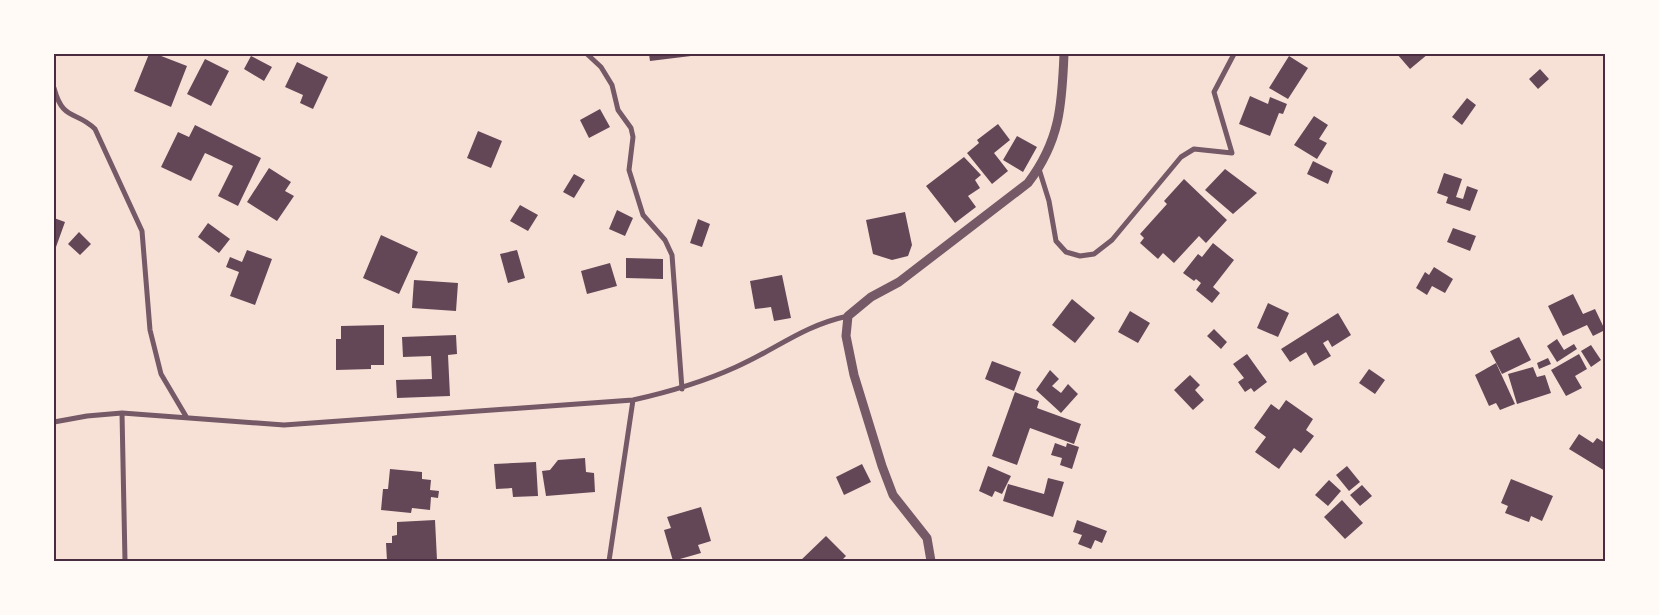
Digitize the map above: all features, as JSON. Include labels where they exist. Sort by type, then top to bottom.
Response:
[{"type":"street","points":[[587,54],[601,67],[612,85],[618,110],[631,128],[630,170],[643,214],[665,240],[672,255],[682,389]]},
{"type":"street","points":[[54,422],[87,416],[122,413],[284,425],[633,400],[682,389],[737,367],[800,332],[828,321],[848,316],[871,297],[899,282],[1028,183],[1039,169],[1054,136],[1062,97],[1064,54]]},
{"type":"street","points":[[1039,169],[1049,201],[1056,241],[1066,252],[1080,256],[1094,254],[1112,240],[1182,157],[1194,149],[1232,152],[1214,92],[1234,54]]},
{"type":"street","points":[[54,88],[60,106],[66,113],[95,128],[142,231],[150,330],[162,374],[187,418]]},
{"type":"street","points":[[848,316],[846,336],[854,375],[882,466],[894,495],[927,538],[932,556],[931,561]]},
{"type":"street","points":[[609,561],[633,400]]},
{"type":"street","points":[[122,413],[125,561]]},
{"type":"building","points":[[149,54],[156,54],[187,66],[171,107],[134,91]]},
{"type":"building","points":[[649,54],[691,54],[691,56],[650,61]]},
{"type":"building","points":[[1397,54],[1428,54],[1410,69]]},
{"type":"building","points":[[251,56],[272,67],[264,81],[244,69]]},
{"type":"building","points":[[1289,56],[1308,68],[1288,99],[1269,88]]},
{"type":"building","points":[[205,59],[229,71],[211,106],[187,94]]},
{"type":"building","points":[[297,62],[328,77],[313,109],[300,103],[303,95],[285,87]]},
{"type":"building","points":[[1540,69],[1549,79],[1538,89],[1529,79]]},
{"type":"building","points":[[1250,96],[1268,104],[1270,97],[1287,104],[1283,114],[1279,113],[1270,136],[1239,124]]},
{"type":"building","points":[[1467,98],[1476,105],[1462,125],[1452,117]]},
{"type":"building","points":[[600,109],[610,127],[589,138],[580,120]]},
{"type":"building","points":[[1314,116],[1328,125],[1319,139],[1327,143],[1317,159],[1294,145]]},
{"type":"building","points":[[998,124],[1010,140],[994,153],[1008,171],[992,184],[967,153],[979,143],[977,140]]},
{"type":"building","points":[[195,125],[261,158],[238,206],[218,196],[233,166],[205,153],[191,181],[161,167],[178,132],[189,137]]},
{"type":"building","points":[[478,131],[502,141],[491,168],[467,158]]},
{"type":"building","points":[[1017,136],[1037,147],[1023,172],[1003,160]]},
{"type":"building","points":[[964,157],[981,175],[975,180],[980,188],[968,196],[976,207],[955,223],[926,186]]},
{"type":"building","points":[[1313,161],[1333,171],[1328,184],[1307,174]]},
{"type":"building","points":[[269,168],[291,182],[285,191],[294,196],[277,221],[247,202]]},
{"type":"building","points":[[1225,169],[1257,193],[1233,214],[1205,190]]},
{"type":"building","points":[[1444,173],[1462,179],[1456,197],[1463,199],[1467,186],[1478,190],[1470,211],[1446,203],[1448,197],[1437,193]]},
{"type":"building","points":[[574,174],[585,180],[574,198],[563,192]]},
{"type":"building","points":[[1184,179],[1227,220],[1206,243],[1199,236],[1174,263],[1163,253],[1158,259],[1140,243],[1144,238],[1140,234],[1167,204],[1164,201]]},
{"type":"building","points":[[520,205],[538,215],[528,231],[510,221]]},
{"type":"building","points":[[617,210],[633,218],[625,236],[609,229]]},
{"type":"building","points":[[905,212],[912,245],[908,256],[892,260],[873,254],[866,220]]},
{"type":"building","points":[[54,218],[65,222],[56,247],[54,246]]},
{"type":"building","points":[[698,219],[710,224],[702,247],[690,243]]},
{"type":"building","points":[[208,223],[230,239],[219,253],[198,237]]},
{"type":"building","points":[[1453,228],[1476,236],[1470,251],[1447,242]]},
{"type":"building","points":[[79,232],[91,244],[80,255],[68,244]]},
{"type":"building","points":[[381,235],[418,252],[399,294],[363,278]]},
{"type":"building","points":[[1213,243],[1234,260],[1213,287],[1220,293],[1212,303],[1196,290],[1201,283],[1196,279],[1194,281],[1183,273],[1198,254],[1202,257]]},
{"type":"building","points":[[247,250],[272,259],[255,305],[230,296],[239,272],[226,267],[230,257],[242,262]]},
{"type":"building","points":[[517,250],[525,278],[508,283],[500,254]]},
{"type":"building","points":[[626,258],[663,259],[663,279],[626,278]]},
{"type":"building","points":[[610,263],[617,286],[587,294],[581,271]]},
{"type":"building","points":[[1434,267],[1453,279],[1445,293],[1432,286],[1427,295],[1416,288],[1425,272],[1429,275]]},
{"type":"building","points":[[782,275],[791,318],[774,321],[771,307],[755,309],[750,281]]},
{"type":"building","points":[[414,280],[458,283],[456,311],[412,308]]},
{"type":"building","points":[[1573,294],[1583,314],[1595,309],[1605,330],[1593,336],[1587,325],[1563,336],[1548,306]]},
{"type":"building","points":[[1072,299],[1095,318],[1075,343],[1052,325]]},
{"type":"building","points":[[1268,303],[1289,313],[1278,337],[1257,328]]},
{"type":"building","points":[[1130,311],[1150,323],[1138,343],[1118,332]]},
{"type":"building","points":[[1338,313],[1351,335],[1332,347],[1328,340],[1323,343],[1331,356],[1314,366],[1306,352],[1290,362],[1281,349]]},
{"type":"building","points":[[384,325],[384,365],[371,365],[371,369],[336,370],[336,339],[341,339],[341,326]]},
{"type":"building","points":[[1214,329],[1227,342],[1221,349],[1207,336]]},
{"type":"building","points":[[456,335],[457,354],[448,355],[450,396],[397,398],[396,380],[432,379],[431,356],[403,357],[402,337]]},
{"type":"building","points":[[1519,337],[1531,360],[1502,374],[1490,351]]},
{"type":"building","points":[[1557,339],[1564,350],[1574,344],[1577,349],[1557,362],[1547,346]]},
{"type":"building","points":[[1591,345],[1601,360],[1591,367],[1581,351]]},
{"type":"building","points":[[1247,354],[1267,382],[1254,392],[1251,388],[1245,392],[1238,382],[1244,378],[1233,364]]},
{"type":"building","points":[[1579,354],[1587,369],[1575,376],[1582,388],[1566,396],[1551,370]]},
{"type":"building","points":[[1548,358],[1551,364],[1539,369],[1537,363]]},
{"type":"building","points":[[992,361],[1021,372],[1014,391],[985,379]]},
{"type":"building","points":[[1496,363],[1515,404],[1500,410],[1496,403],[1489,406],[1475,375]]},
{"type":"building","points":[[1533,367],[1537,377],[1545,375],[1551,393],[1517,404],[1508,374]]},
{"type":"building","points":[[1369,369],[1385,380],[1375,394],[1359,383]]},
{"type":"building","points":[[1050,370],[1059,379],[1052,386],[1061,393],[1068,384],[1078,394],[1061,413],[1036,390]]},
{"type":"building","points":[[1190,375],[1200,385],[1195,390],[1204,400],[1193,410],[1174,390]]},
{"type":"building","points":[[1015,392],[1039,401],[1037,408],[1081,424],[1074,444],[1030,428],[1017,465],[992,456]]},
{"type":"building","points":[[1286,400],[1313,419],[1306,430],[1314,436],[1301,453],[1294,448],[1279,469],[1255,452],[1266,437],[1254,428],[1271,404],[1279,410]]},
{"type":"building","points":[[1579,434],[1593,443],[1597,438],[1605,443],[1605,471],[1569,449]]},
{"type":"building","points":[[1055,443],[1066,447],[1067,443],[1079,447],[1072,469],[1060,465],[1062,458],[1051,455]]},
{"type":"building","points":[[585,458],[586,472],[594,473],[595,492],[546,496],[542,471],[550,470],[558,460]]},
{"type":"building","points":[[536,462],[538,496],[513,497],[512,488],[496,489],[494,464]]},
{"type":"building","points":[[862,464],[871,482],[844,495],[836,477]]},
{"type":"building","points":[[988,466],[1011,476],[1002,494],[995,491],[992,497],[979,491]]},
{"type":"building","points":[[1347,466],[1360,482],[1349,491],[1336,475]]},
{"type":"building","points":[[390,469],[422,472],[422,479],[431,480],[430,490],[439,491],[438,498],[431,497],[430,510],[412,508],[411,513],[381,510],[383,489],[388,489]]},
{"type":"building","points":[[1048,478],[1064,482],[1053,517],[1003,501],[1008,484],[1044,494]]},
{"type":"building","points":[[1511,479],[1553,496],[1542,521],[1531,516],[1529,522],[1505,513],[1508,506],[1501,503]]},
{"type":"building","points":[[1329,480],[1341,491],[1328,506],[1315,495]]},
{"type":"building","points":[[1362,485],[1372,496],[1360,506],[1350,495]]},
{"type":"building","points":[[1342,500],[1363,523],[1345,539],[1324,517]]},
{"type":"building","points":[[701,507],[711,541],[698,545],[701,553],[673,561],[664,530],[671,528],[667,517]]},
{"type":"building","points":[[435,520],[437,560],[387,561],[386,543],[392,543],[392,536],[397,535],[397,522]]},
{"type":"building","points":[[1077,520],[1107,531],[1102,543],[1095,540],[1091,549],[1078,544],[1082,535],[1073,532]]},
{"type":"building","points":[[826,536],[846,556],[841,561],[800,561]]}]
